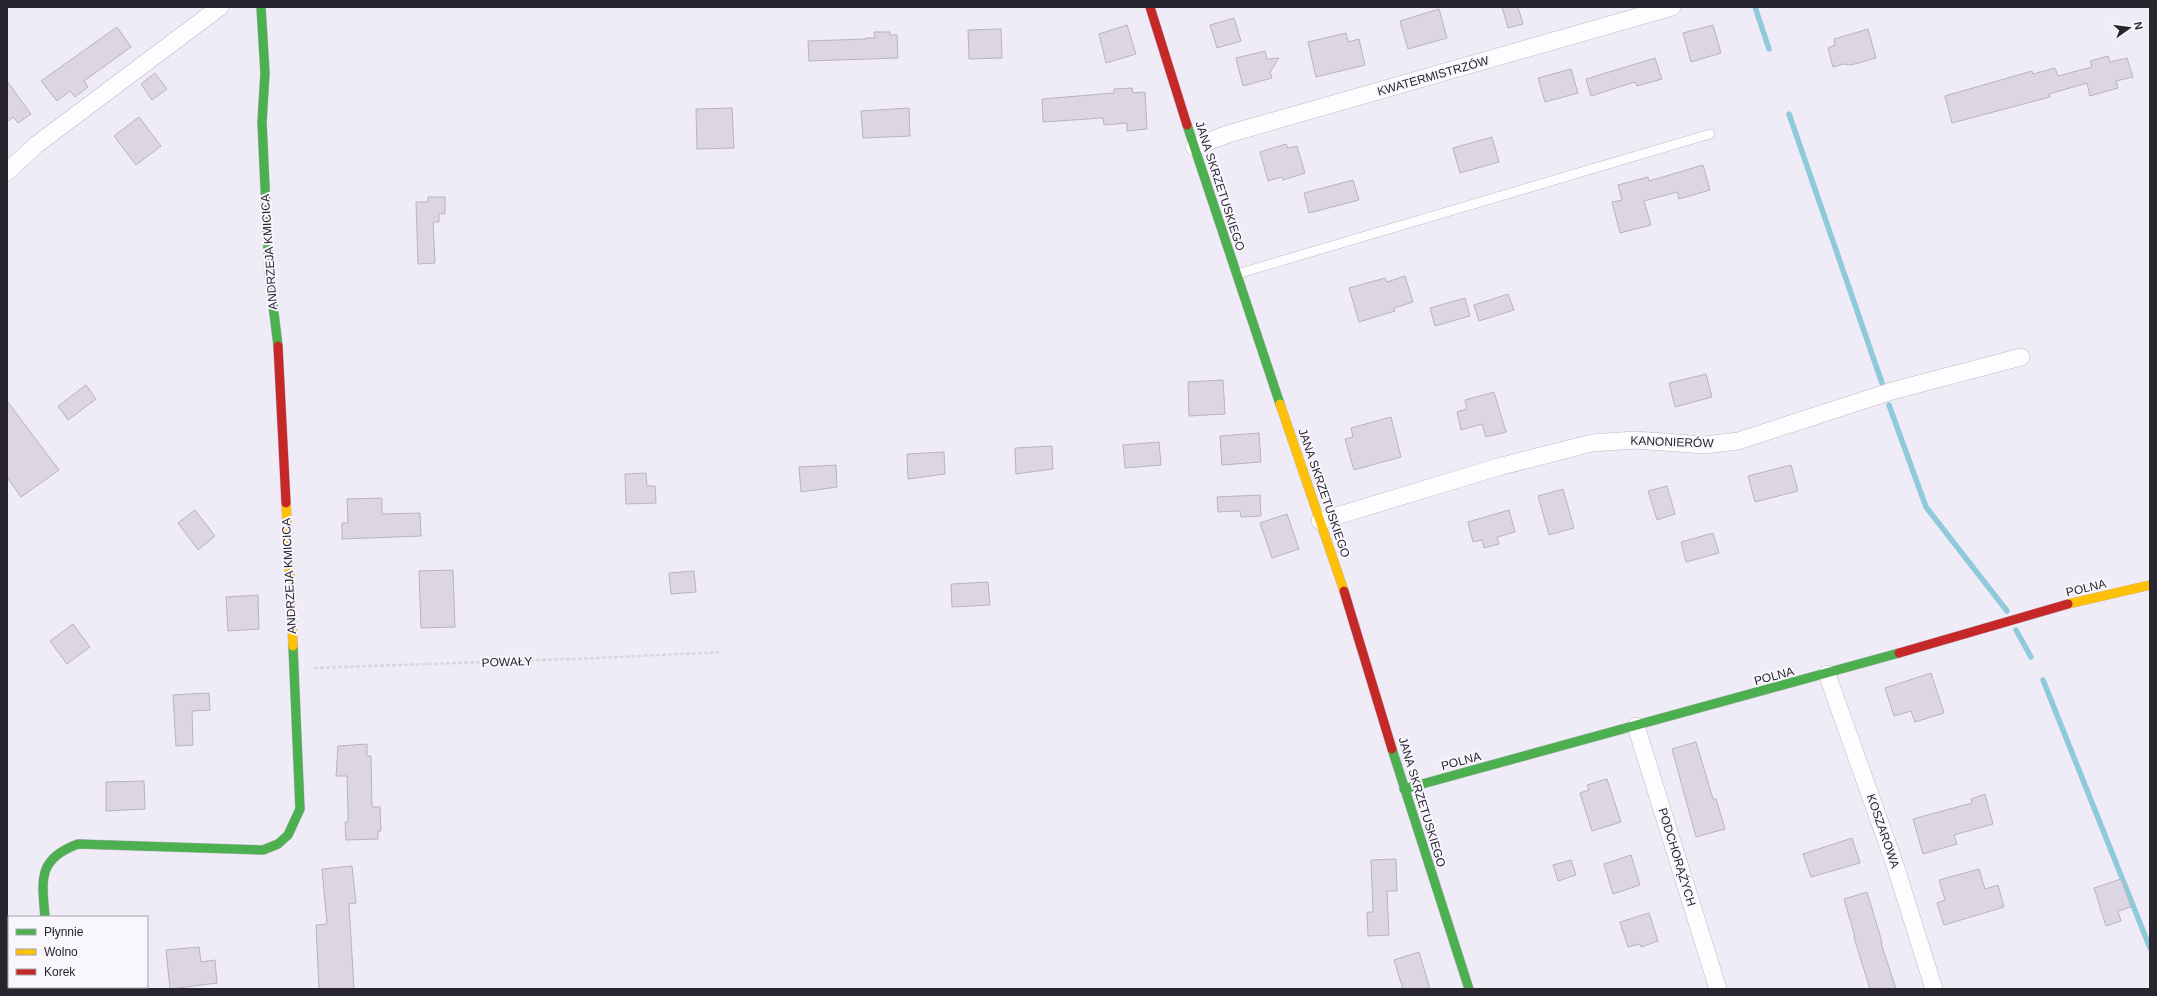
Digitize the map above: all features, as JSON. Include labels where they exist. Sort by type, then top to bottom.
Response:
[{"type":"street","points":[[7,172],[36,145],[220,7]]},
{"type":"street","name":"ANDRZEJA KMICICA","points":[[45,916],[44,871],[50,858],[64,848],[78,844],[263,850],[277,846],[292,830],[300,809],[280,360],[269,272],[262,122],[265,73],[261,7]]},
{"type":"street","name":"JANA SKRZETUSKIEGO","points":[[1150,7],[1194,147],[1357,629],[1404,788],[1469,989]]},
{"type":"street","name":"KWATERMISTRZÓW","points":[[1194,147],[1228,134],[1672,7]]},
{"type":"street","name":"KANONIERÓW","points":[[1320,520],[1498,467],[1592,443],[1635,440],[1705,445],[1738,441],[1892,391],[2021,357]]},
{"type":"street","name":"POLNA","points":[[1404,788],[1827,674],[2048,609],[2150,586]]},
{"type":"street","name":"KOSZAROWA","points":[[1827,674],[1895,865],[1934,989]]},
{"type":"street","name":"PODCHORĄŻYCH","points":[[1636,726],[1718,989]]},
{"type":"lane","points":[[1237,274],[1710,134]]},
{"type":"path","name":"POWAŁY","points":[[293,669],[722,652]]},
{"type":"building","points":[[1502,7],[1518,7],[1523,24],[1508,28]]},
{"type":"building","points":[[1439,9],[1447,38],[1408,49],[1400,21]]},
{"type":"building","points":[[1234,18],[1241,41],[1217,48],[1210,25]]},
{"type":"building","points":[[1127,25],[1136,54],[1106,63],[1099,34]]},
{"type":"building","points":[[1713,25],[1721,53],[1691,62],[1683,33]]},
{"type":"building","points":[[117,27],[131,47],[84,81],[88,87],[75,97],[70,91],[57,101],[41,81]]},
{"type":"building","points":[[1001,29],[1002,58],[969,59],[968,30]]},
{"type":"building","points":[[1868,29],[1876,58],[1851,65],[1843,64],[1833,67],[1828,48],[1835,45],[1834,39]]},
{"type":"building","points":[[874,32],[890,32],[890,35],[897,35],[898,58],[809,61],[808,41],[875,38]]},
{"type":"building","points":[[1346,33],[1348,42],[1359,39],[1365,65],[1316,77],[1308,42]]},
{"type":"building","points":[[1265,51],[1267,59],[1279,58],[1270,72],[1272,78],[1243,86],[1236,58]]},
{"type":"building","points":[[2108,56],[2110,62],[2127,58],[2133,77],[2116,81],[2118,88],[2090,96],[2087,83],[2049,94],[2050,97],[1952,123],[1945,96],[2032,71],[2033,74],[2055,68],[2058,76],[2092,67],[2090,61]]},
{"type":"building","points":[[1655,58],[1662,79],[1637,86],[1635,82],[1591,96],[1586,79]]},
{"type":"building","points":[[1571,69],[1578,93],[1545,102],[1538,78]]},
{"type":"building","points":[[155,73],[167,89],[152,100],[141,84]]},
{"type":"building","points":[[7,81],[31,114],[18,123],[13,117],[7,122]]},
{"type":"building","points":[[1132,88],[1133,93],[1145,92],[1147,129],[1127,131],[1127,123],[1104,125],[1103,118],[1043,122],[1042,99],[1114,93],[1114,89]]},
{"type":"building","points":[[732,108],[734,148],[697,149],[696,109]]},
{"type":"building","points":[[909,108],[910,136],[863,138],[861,111]]},
{"type":"building","points":[[139,117],[161,146],[136,165],[114,136]]},
{"type":"building","points":[[1492,137],[1499,162],[1460,173],[1453,148]]},
{"type":"building","points":[[1286,144],[1288,148],[1297,146],[1305,173],[1283,180],[1282,177],[1268,181],[1260,152]]},
{"type":"building","points":[[1703,165],[1710,190],[1679,199],[1677,192],[1644,201],[1651,225],[1620,233],[1612,202],[1622,200],[1618,185],[1648,177],[1649,181]]},
{"type":"building","points":[[1353,180],[1359,200],[1309,213],[1304,193]]},
{"type":"building","points":[[428,197],[445,197],[445,214],[439,213],[439,222],[433,222],[435,263],[418,264],[416,202],[428,202]]},
{"type":"building","points":[[1405,276],[1413,302],[1394,308],[1395,311],[1359,322],[1349,288],[1385,278],[1387,282]]},
{"type":"building","points":[[1508,294],[1514,310],[1479,321],[1474,305]]},
{"type":"building","points":[[1465,298],[1470,316],[1435,326],[1430,308]]},
{"type":"building","points":[[1706,374],[1712,397],[1675,407],[1669,383]]},
{"type":"building","points":[[1223,380],[1225,414],[1189,416],[1188,382]]},
{"type":"building","points":[[86,385],[96,399],[68,420],[58,406]]},
{"type":"building","points":[[1494,392],[1506,432],[1486,437],[1482,424],[1461,430],[1457,412],[1467,409],[1465,400]]},
{"type":"building","points":[[7,401],[59,470],[21,497],[7,477]]},
{"type":"building","points":[[1391,417],[1401,457],[1354,470],[1345,439],[1353,437],[1351,428]]},
{"type":"building","points":[[1259,433],[1261,462],[1222,465],[1220,436]]},
{"type":"building","points":[[1159,442],[1161,465],[1125,468],[1123,445]]},
{"type":"building","points":[[1052,446],[1053,469],[1016,474],[1015,448]]},
{"type":"building","points":[[944,452],[945,474],[908,479],[907,454]]},
{"type":"building","points":[[836,465],[837,487],[801,492],[799,467]]},
{"type":"building","points":[[1791,465],[1798,491],[1755,502],[1748,476]]},
{"type":"building","points":[[646,473],[647,486],[655,486],[656,503],[626,504],[625,474]]},
{"type":"building","points":[[1667,486],[1675,514],[1657,520],[1648,491]]},
{"type":"building","points":[[1563,489],[1574,528],[1549,535],[1538,496]]},
{"type":"building","points":[[1260,495],[1261,516],[1241,517],[1240,511],[1218,512],[1217,497]]},
{"type":"building","points":[[382,498],[382,514],[420,513],[421,536],[342,539],[342,523],[348,523],[347,499]]},
{"type":"building","points":[[195,510],[215,536],[198,550],[178,523]]},
{"type":"building","points":[[1509,510],[1515,532],[1497,537],[1499,544],[1484,548],[1482,540],[1473,542],[1468,522]]},
{"type":"building","points":[[1287,514],[1299,549],[1272,558],[1260,523]]},
{"type":"building","points":[[1713,533],[1719,553],[1686,562],[1681,542]]},
{"type":"building","points":[[453,570],[455,627],[421,628],[419,571]]},
{"type":"building","points":[[694,571],[696,592],[671,594],[669,573]]},
{"type":"building","points":[[988,582],[990,605],[952,607],[951,584]]},
{"type":"building","points":[[258,595],[259,629],[228,631],[226,597]]},
{"type":"building","points":[[73,624],[90,647],[67,664],[50,641]]},
{"type":"building","points":[[1931,673],[1944,713],[1915,722],[1911,711],[1894,716],[1885,688]]},
{"type":"building","points":[[209,693],[210,710],[192,711],[193,745],[176,746],[173,695]]},
{"type":"building","points":[[1696,742],[1713,799],[1716,799],[1725,829],[1696,837],[1672,749]]},
{"type":"building","points":[[367,744],[367,756],[371,756],[372,807],[380,807],[381,831],[378,831],[378,839],[346,840],[345,822],[348,822],[347,776],[336,776],[338,746]]},
{"type":"building","points":[[1607,779],[1621,822],[1592,831],[1580,793],[1589,790],[1587,785]]},
{"type":"building","points":[[144,781],[145,809],[106,811],[106,782]]},
{"type":"building","points":[[1985,794],[1993,824],[1954,835],[1957,844],[1923,854],[1913,819],[1972,803],[1971,799]]},
{"type":"building","points":[[1852,838],[1860,863],[1811,877],[1803,854]]},
{"type":"building","points":[[1631,855],[1640,885],[1613,894],[1604,864]]},
{"type":"building","points":[[1396,859],[1397,891],[1387,891],[1389,935],[1368,936],[1367,912],[1373,912],[1371,860]]},
{"type":"building","points":[[1571,860],[1576,875],[1558,881],[1553,865]]},
{"type":"building","points":[[352,866],[356,903],[349,904],[354,989],[319,989],[316,925],[327,924],[322,869]]},
{"type":"building","points":[[1979,869],[1985,889],[1998,885],[2004,907],[1944,925],[1937,903],[1945,900],[1939,880]]},
{"type":"building","points":[[2121,879],[2131,907],[2118,911],[2121,921],[2106,926],[2094,888]]},
{"type":"building","points":[[1867,892],[1896,989],[1870,989],[1854,938],[1855,937],[1844,899]]},
{"type":"building","points":[[1649,913],[1658,941],[1641,947],[1640,944],[1628,947],[1620,922]]},
{"type":"building","points":[[199,947],[201,962],[215,960],[217,983],[170,989],[166,950]]},
{"type":"building","points":[[1419,952],[1430,989],[1403,989],[1394,960]]},
{"type":"waterway","points":[[1755,7],[1769,49]]},
{"type":"waterway","points":[[1789,114],[1882,383]]},
{"type":"waterway","points":[[1889,405],[1926,507],[2007,611]]},
{"type":"waterway","points":[[2016,630],[2031,657]]},
{"type":"waterway","points":[[2043,680],[2150,948]]},
{"type":"traffic: fast","points":[[261,7],[265,73],[262,122],[269,272],[278,346]]},
{"type":"traffic: fast","points":[[1187,125],[1280,404]]},
{"type":"traffic: fast","points":[[45,916],[43,882],[45,872],[55,857],[78,844],[263,850],[278,844],[288,835],[300,809],[293,646]]},
{"type":"traffic: fast","points":[[1404,789],[1899,653]]},
{"type":"traffic: fast","points":[[1392,749],[1469,989]]},
{"type":"traffic: slow","points":[[1280,404],[1344,591]]},
{"type":"traffic: slow","points":[[286,503],[293,646]]},
{"type":"traffic: slow","points":[[2068,604],[2150,585]]},
{"type":"traffic: jam","points":[[1150,7],[1187,125]]},
{"type":"traffic: jam","points":[[278,346],[286,503]]},
{"type":"traffic: jam","points":[[1344,591],[1392,749]]},
{"type":"traffic: jam","points":[[1899,653],[2068,604]]}]
